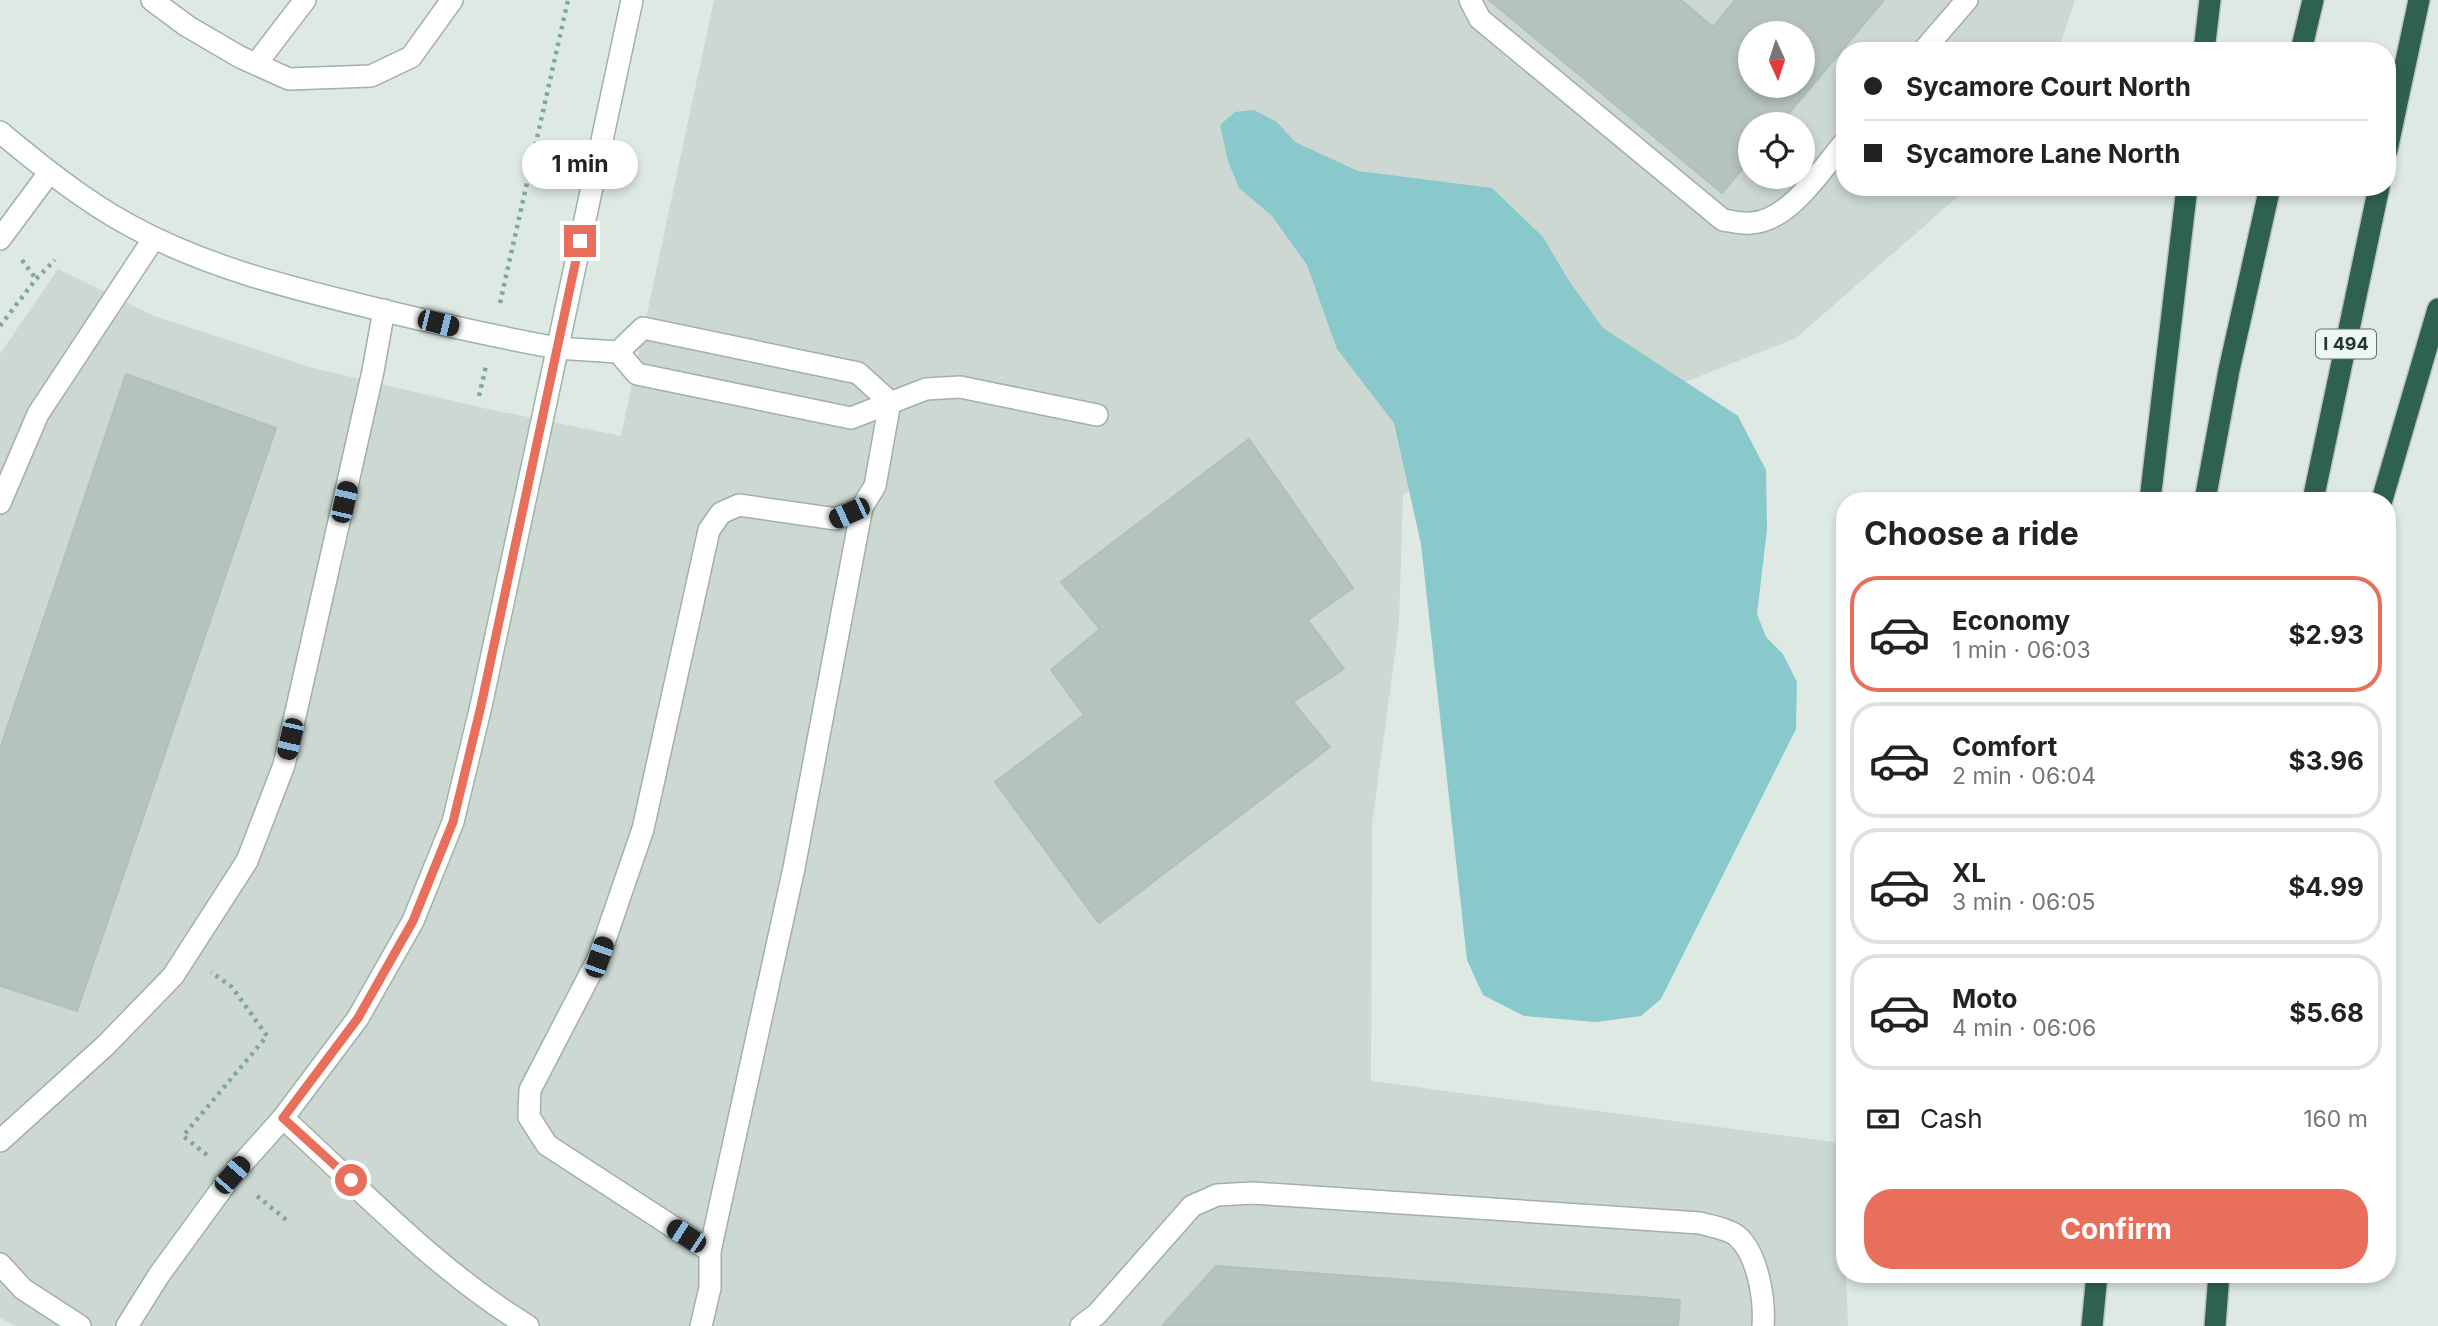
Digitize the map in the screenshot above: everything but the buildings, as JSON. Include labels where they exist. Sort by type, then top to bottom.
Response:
[{"type":"highway","points":[[2205,42],[2210,0]]},
{"type":"highway","points":[[2303,42],[2313,0]]},
{"type":"highway","points":[[2396,108],[2419,0]]},
{"type":"highway","points":[[2151,492],[2187,196]]},
{"type":"highway","points":[[2206,492],[2229,370],[2268,196]]},
{"type":"highway","name":"I 494","points":[[2315,492],[2377,196]]},
{"type":"highway","points":[[2384,492],[2438,309]]},
{"type":"highway","points":[[2083,1326],[2084,1283]]},
{"type":"highway","points":[[2092,1326],[2096,1283]]},
{"type":"highway","points":[[2215,1326],[2218,1283]]},
{"type":"street","points":[[152,0],[187,26],[289,79],[371,76],[411,57],[452,0]]},
{"type":"street","points":[[256,64],[305,0]]},
{"type":"street","points":[[127,1326],[159,1275],[232,1175],[283,1118],[358,1018],[413,921],[453,822],[484,692],[632,0]]},
{"type":"street","points":[[1470,0],[1480,19],[1723,220],[1750,223],[1768,220],[1790,206],[1836,152]]},
{"type":"street","points":[[1931,42],[1967,0]]},
{"type":"street","points":[[0,132],[50,173],[127,224],[154,238],[223,266],[311,293],[492,336],[557,348],[618,352],[637,374],[851,418],[926,389],[960,387],[1097,415]]},
{"type":"street","points":[[0,239],[50,173]]},
{"type":"street","points":[[0,503],[38,414],[154,238]]},
{"type":"street","points":[[0,1141],[106,1045],[173,976],[247,860],[284,765],[370,384],[384,310]]},
{"type":"street","points":[[618,352],[643,328],[858,373],[890,402]]},
{"type":"street","points":[[701,1326],[710,1288],[710,1251],[794,868],[862,507],[874,486],[890,402]]},
{"type":"street","points":[[710,1251],[547,1145],[529,1117],[530,1090],[599,957],[643,828],[709,530],[721,513],[739,505],[836,519],[862,507]]},
{"type":"street","points":[[283,1118],[419,1245],[502,1310],[528,1326]]},
{"type":"street","points":[[1081,1326],[1097,1314],[1192,1206],[1217,1195],[1253,1193],[1700,1223],[1737,1236],[1755,1264],[1765,1307],[1763,1326]]},
{"type":"street","points":[[0,1264],[23,1289],[80,1326]]},
{"type":"path","points":[[479,396],[568,0]]},
{"type":"path","points":[[0,326],[36,279],[55,260]]},
{"type":"path","points":[[186,955],[232,987],[267,1036],[184,1136],[289,1222]]},
{"type":"shaded area","points":[[714,0],[2075,0],[2061,42],[1836,42],[1836,196],[1959,196],[1796,338],[1403,494],[1399,624],[1372,825],[1371,1081],[1836,1142],[1836,1283],[1846,1283],[1848,1326],[16,1326],[0,1318],[0,354],[58,269],[154,316],[313,368],[483,408],[621,436]]},
{"type":"water","points":[[1254,110],[1277,122],[1295,142],[1358,171],[1492,188],[1543,237],[1569,281],[1603,328],[1738,416],[1766,470],[1767,529],[1757,614],[1766,637],[1783,654],[1797,682],[1796,729],[1661,999],[1641,1016],[1596,1022],[1524,1016],[1483,995],[1467,960],[1421,544],[1394,423],[1337,349],[1307,265],[1272,216],[1239,188],[1228,161],[1220,125],[1235,112]]},
{"type":"route","points":[[351,1180],[283,1118],[358,1018],[413,921],[453,822],[481,706],[580,241]]}]
